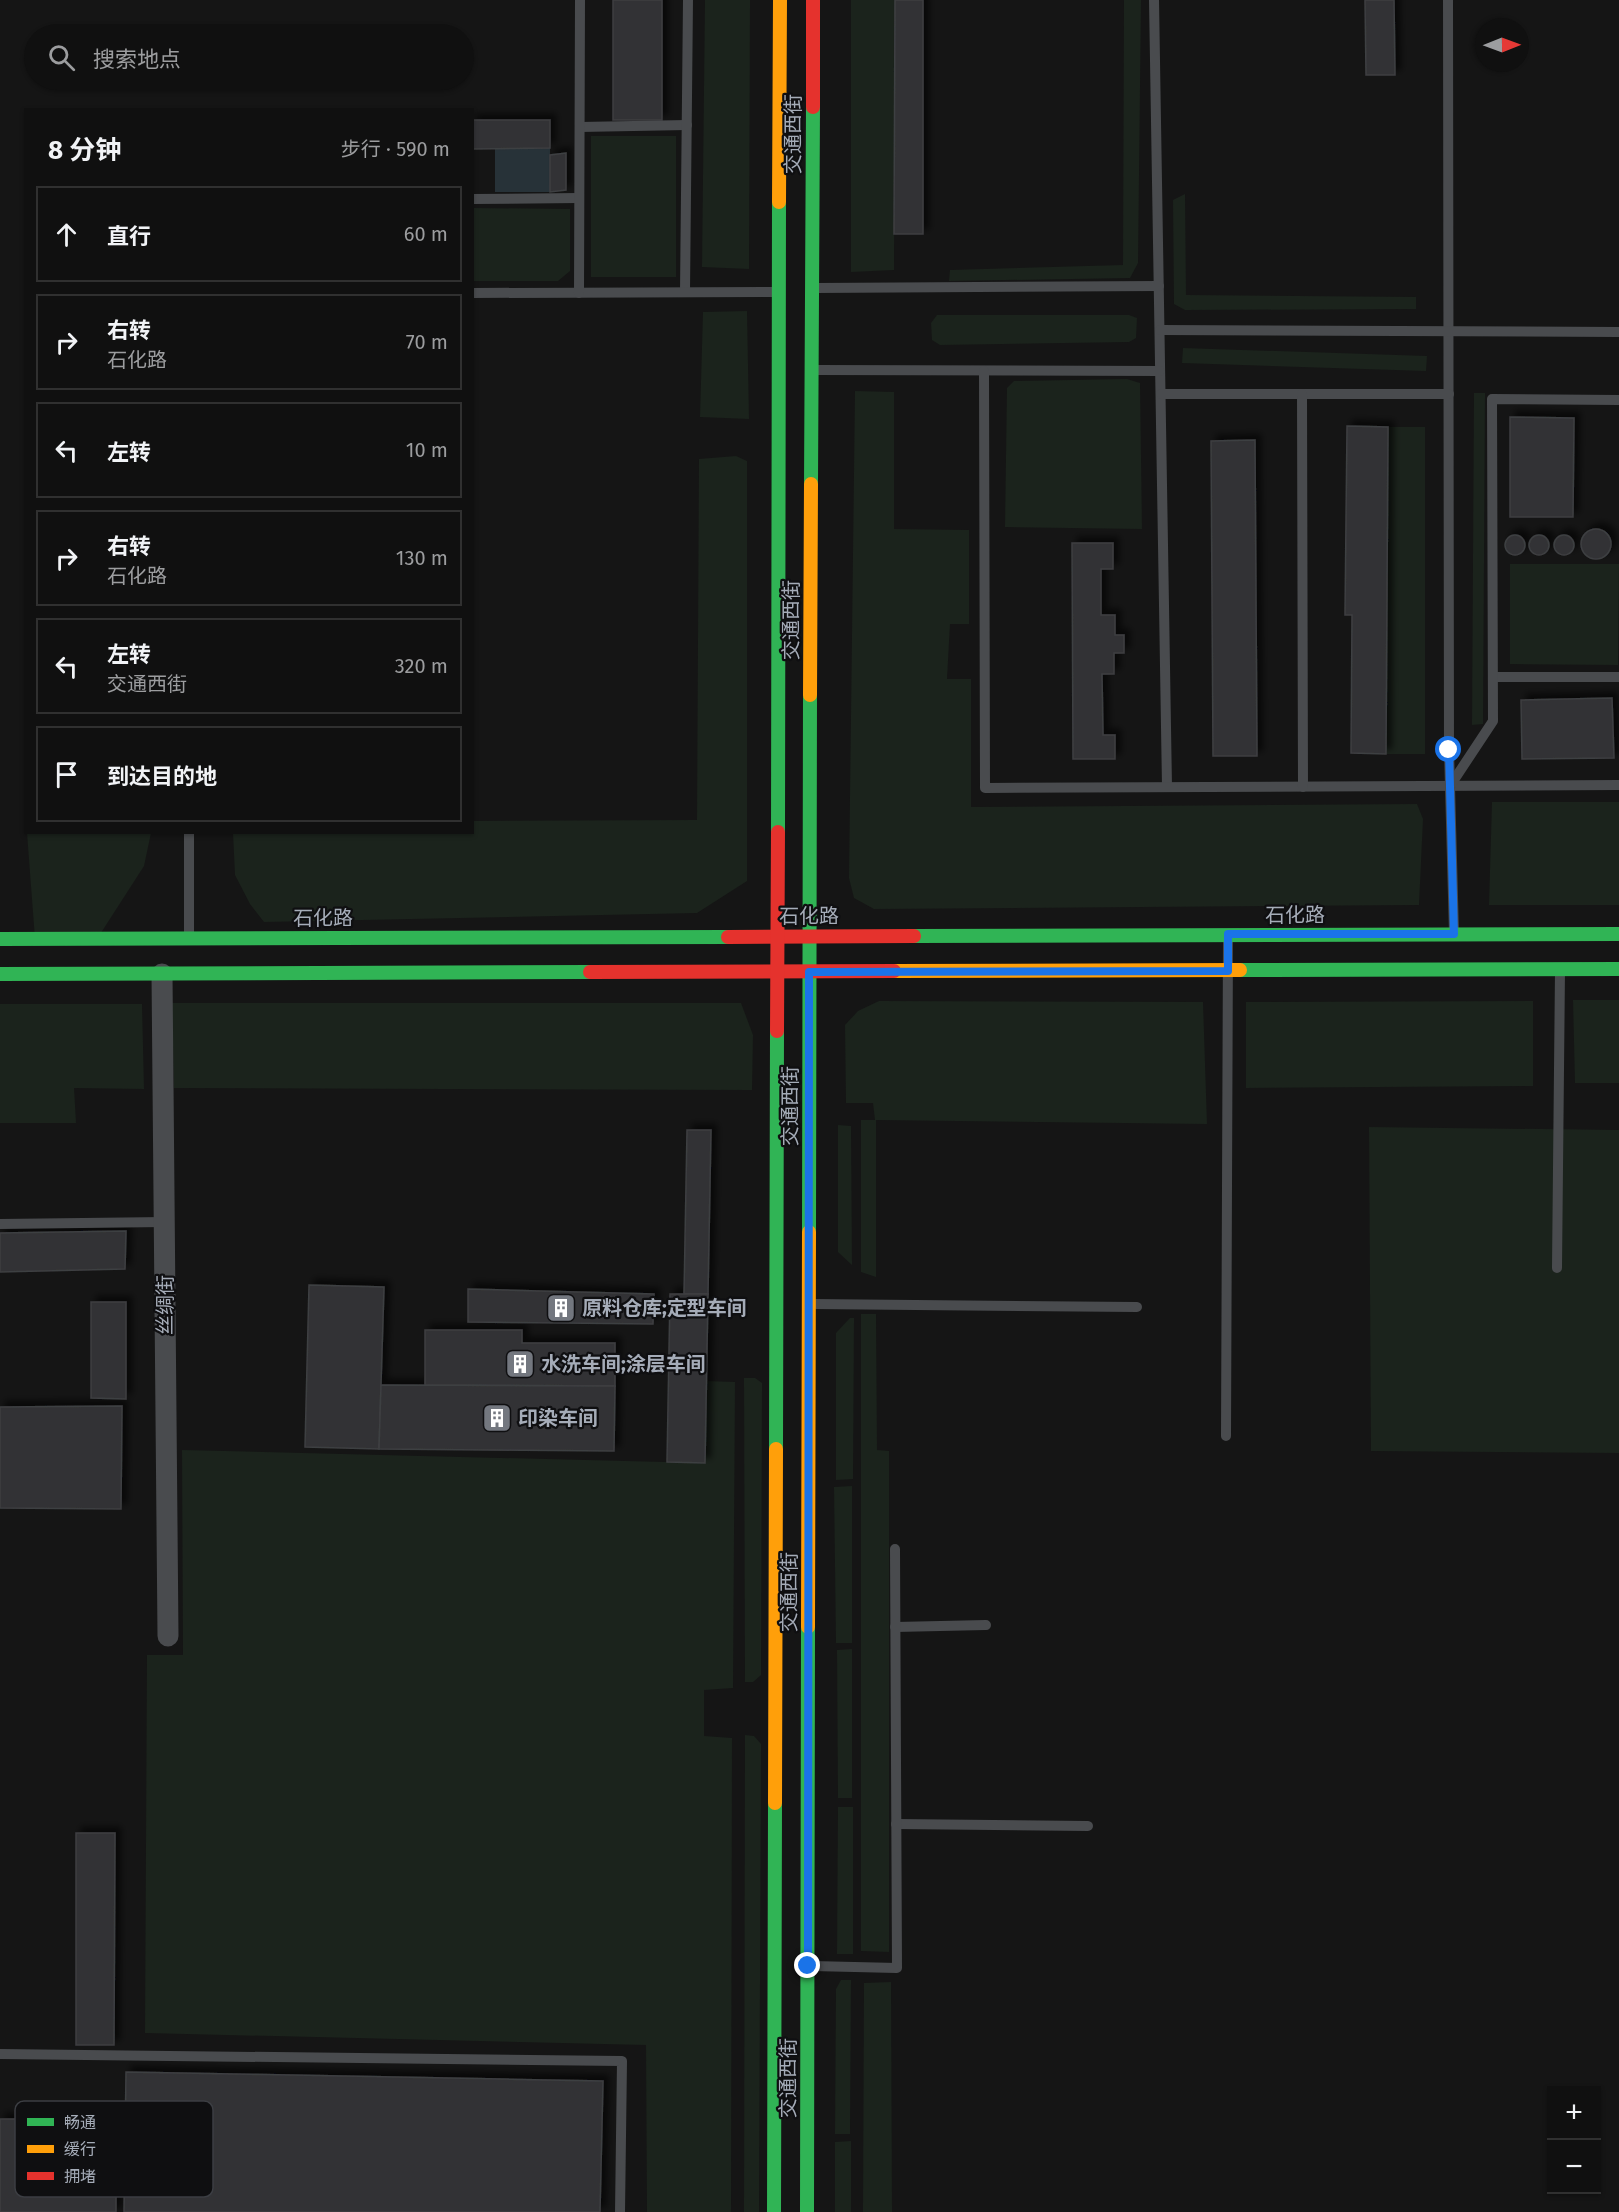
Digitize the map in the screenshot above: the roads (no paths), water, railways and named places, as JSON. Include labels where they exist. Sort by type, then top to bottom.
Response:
[{"type":"main road","name":"交通西街","points":[[780,0],[796,290],[795,370],[809,972],[807,2212]]},
{"type":"main road","name":"交通西街","points":[[774,2212],[778,936],[796,290],[813,0]]},
{"type":"main road","name":"石化路","points":[[0,939],[1619,934]]},
{"type":"main road","points":[[0,974],[1619,969]]},
{"type":"street","name":"丝绸街","points":[[162,974],[168,1636]]},
{"type":"lane","points":[[579,293],[580,0]]},
{"type":"lane","points":[[685,292],[688,0]]},
{"type":"lane","points":[[1154,0],[1167,787]]},
{"type":"lane","points":[[1448,0],[1450,786],[1454,934]]},
{"type":"lane","points":[[580,127],[687,125]]},
{"type":"lane","points":[[474,199],[579,198]]},
{"type":"lane","points":[[474,293],[1159,286]]},
{"type":"lane","points":[[1160,330],[1619,332]]},
{"type":"lane","points":[[795,370],[1160,371]]},
{"type":"lane","points":[[984,370],[985,788],[1619,785]]},
{"type":"lane","points":[[1161,394],[1449,394]]},
{"type":"lane","points":[[1302,394],[1303,787]]},
{"type":"lane","points":[[1450,786],[1493,721],[1492,399],[1619,400]]},
{"type":"lane","points":[[1493,677],[1619,677]]},
{"type":"lane","points":[[189,834],[189,938]]},
{"type":"lane","points":[[1226,1436],[1228,934]]},
{"type":"lane","points":[[1557,1268],[1560,969]]},
{"type":"lane","points":[[0,1224],[165,1222]]},
{"type":"lane","points":[[809,1304],[1137,1307]]},
{"type":"lane","points":[[808,1966],[897,1968],[895,1549]]},
{"type":"lane","points":[[895,1627],[986,1625]]},
{"type":"lane","points":[[896,1824],[1088,1826]]},
{"type":"lane","points":[[0,2054],[622,2061],[620,2212]]},
{"type":"place","name":"原料仓库;定型车间","points":[[561,1308]]},
{"type":"place","name":"水洗车间;涂层车间","points":[[520,1364]]},
{"type":"place","name":"印染车间","points":[[497,1418]]}]
